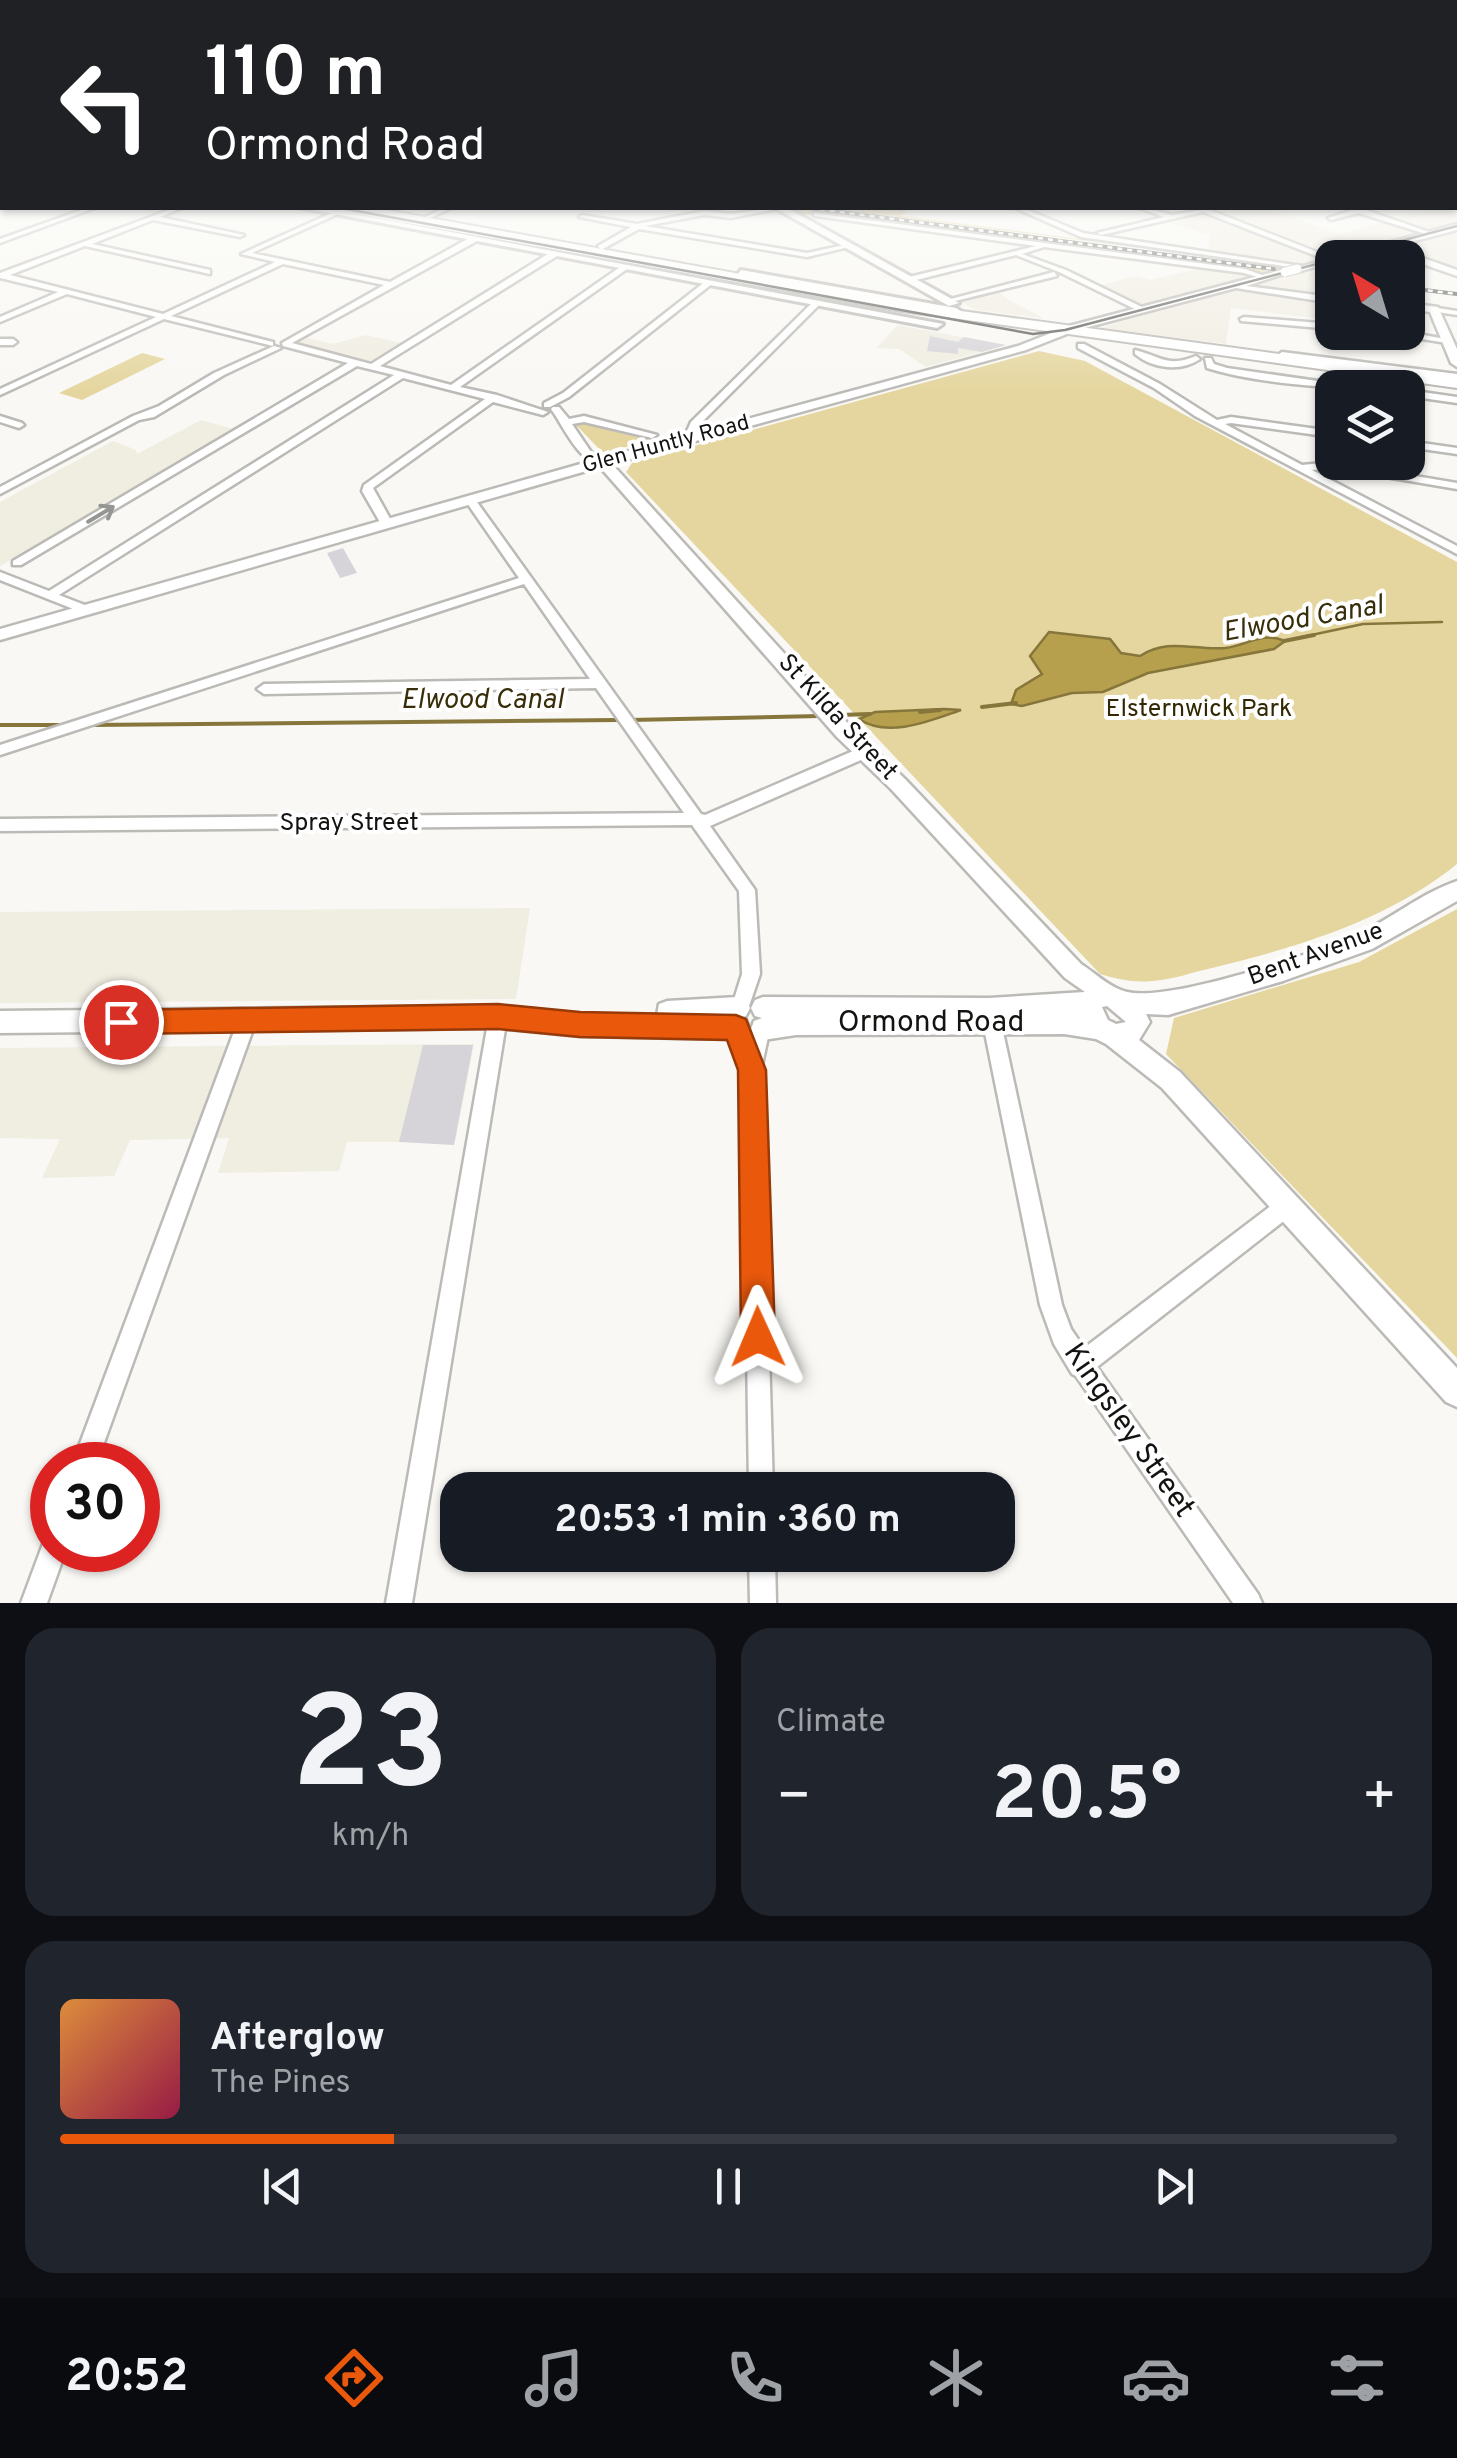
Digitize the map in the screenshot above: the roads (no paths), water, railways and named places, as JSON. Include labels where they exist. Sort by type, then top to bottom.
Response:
[{"type":"highway","points":[[537,243],[948,316],[1040,341],[1081,346],[1133,345]]},
{"type":"highway","points":[[537,243],[758,284]]},
{"type":"highway","points":[[948,316],[977,317],[1062,331],[1074,338],[1315,371]]},
{"type":"highway","points":[[1193,352],[1315,373]]},
{"type":"highway","points":[[1425,385],[1457,388]]},
{"type":"highway","points":[[1425,389],[1457,388]]},
{"type":"main road","points":[[494,243],[554,254],[599,256],[948,316]]},
{"type":"main road","points":[[506,245],[537,243]]},
{"type":"main road","points":[[568,243],[626,268],[700,273],[732,287],[818,303],[948,316]]},
{"type":"main road","points":[[843,243],[908,280],[948,316]]},
{"type":"main road","points":[[1425,262],[1457,273]]},
{"type":"main road","name":"Glen Huntly Road","points":[[0,635],[1040,341],[1062,331],[1315,264]]},
{"type":"main road","points":[[732,287],[758,284]]},
{"type":"main road","points":[[1240,284],[1315,297]]},
{"type":"main road","points":[[1425,309],[1434,310],[1457,363]]},
{"type":"main road","name":"St Kilda Street","points":[[604,462],[758,632],[812,698],[1101,1001]]},
{"type":"main road","name":"Bent Avenue","points":[[1122,1030],[1168,1004],[1364,942],[1448,896]]},
{"type":"main road","points":[[1101,1001],[1122,1030]]},
{"type":"main road","points":[[1101,1001],[1122,1030],[1457,1391]]},
{"type":"main road","name":"Bent Avenue","points":[[1101,1001],[1168,1004]]},
{"type":"main road","name":"Ormond Road","points":[[0,1022],[498,1017],[580,1024],[750,1018],[796,1024],[990,1016],[1101,1001]]},
{"type":"main road","name":"Ormond Road","points":[[990,1016],[1122,1030]]},
{"type":"street","points":[[2,277],[87,243]]},
{"type":"street","points":[[267,243],[245,254],[389,284]]},
{"type":"street","points":[[0,491],[159,410],[467,243]]},
{"type":"street","points":[[599,256],[615,243]]},
{"type":"street","points":[[735,243],[807,255],[849,246]]},
{"type":"street","points":[[1035,243],[1245,271],[1264,278]]},
{"type":"street","points":[[908,280],[1038,248],[1035,243]]},
{"type":"street","points":[[1143,243],[1300,268]]},
{"type":"street","points":[[1287,243],[1315,253]]},
{"type":"street","points":[[84,244],[207,272]]},
{"type":"street","points":[[1066,248],[1030,252],[1059,272],[1142,310]]},
{"type":"street","points":[[372,367],[554,254]]},
{"type":"street","points":[[1010,256],[1036,259]]},
{"type":"street","points":[[0,392],[282,262]]},
{"type":"street","points":[[0,264],[21,268]]},
{"type":"street","points":[[454,387],[626,268]]},
{"type":"street","points":[[948,316],[1059,272]]},
{"type":"street","points":[[549,409],[700,273]]},
{"type":"street","points":[[2,277],[549,409],[569,427],[586,419],[652,435]]},
{"type":"street","points":[[0,320],[66,292]]},
{"type":"street","points":[[697,436],[691,426],[818,303]]},
{"type":"street","points":[[1434,310],[1457,313]]},
{"type":"street","points":[[1244,319],[1315,325]]},
{"type":"street","points":[[1425,337],[1447,340]]},
{"type":"street","points":[[0,342],[13,342]]},
{"type":"street","points":[[1081,346],[1315,474]]},
{"type":"street","points":[[1193,352],[1457,388]]},
{"type":"street","points":[[16,563],[355,363]]},
{"type":"street","points":[[51,596],[403,374]]},
{"type":"street","points":[[387,524],[368,487],[494,396]]},
{"type":"street","points":[[0,419],[20,425]]},
{"type":"street","points":[[1218,423],[1231,420],[1315,432]]},
{"type":"street","name":"St Kilda Street","points":[[569,427],[592,458],[604,462]]},
{"type":"street","points":[[1425,446],[1457,451]]},
{"type":"street","points":[[1303,468],[1315,466]]},
{"type":"street","points":[[1325,480],[1457,551]]},
{"type":"street","points":[[1416,480],[1457,486]]},
{"type":"street","points":[[470,500],[747,890],[761,1472]]},
{"type":"street","points":[[1,574],[86,610]]},
{"type":"street","points":[[0,750],[528,579]]},
{"type":"street","points":[[264,689],[601,682]]},
{"type":"street","name":"Spray Street","points":[[0,825],[700,821],[864,752]]},
{"type":"street","name":"Kingsley Street","points":[[990,1016],[1051,1305],[1062,1336],[1249,1603]]},
{"type":"street","points":[[398,1603],[498,1017]]},
{"type":"street","points":[[92,1442],[247,1020]]},
{"type":"street","points":[[1080,1366],[1287,1206]]},
{"type":"street","points":[[34,1603],[45,1572]]},
{"type":"street","points":[[762,1572],[763,1603]]},
{"type":"waterway","name":"Elwood Canal","points":[[1302,637],[1363,624],[1442,622]]},
{"type":"waterway","name":"Elwood Canal","points":[[1284,641],[1314,635]]},
{"type":"waterway","name":"Elwood Canal","points":[[982,707],[1016,703]]},
{"type":"waterway","name":"Elwood Canal","points":[[920,712],[940,710]]},
{"type":"waterway","name":"Elwood Canal","points":[[840,715],[870,714]]},
{"type":"waterway","name":"Elwood Canal","points":[[630,720],[820,716]]},
{"type":"waterway","name":"Elwood Canal","points":[[90,725],[620,720]]},
{"type":"waterway","name":"Elwood Canal","points":[[0,725],[65,725]]},
{"type":"tram line","points":[[531,243],[1033,334],[1065,330],[1315,264]]},
{"type":"railway","points":[[1075,243],[1274,269]]},
{"type":"railway","points":[[1425,290],[1457,294]]},
{"type":"park label","name":"Elsternwick Park","points":[[1199,710]]}]
